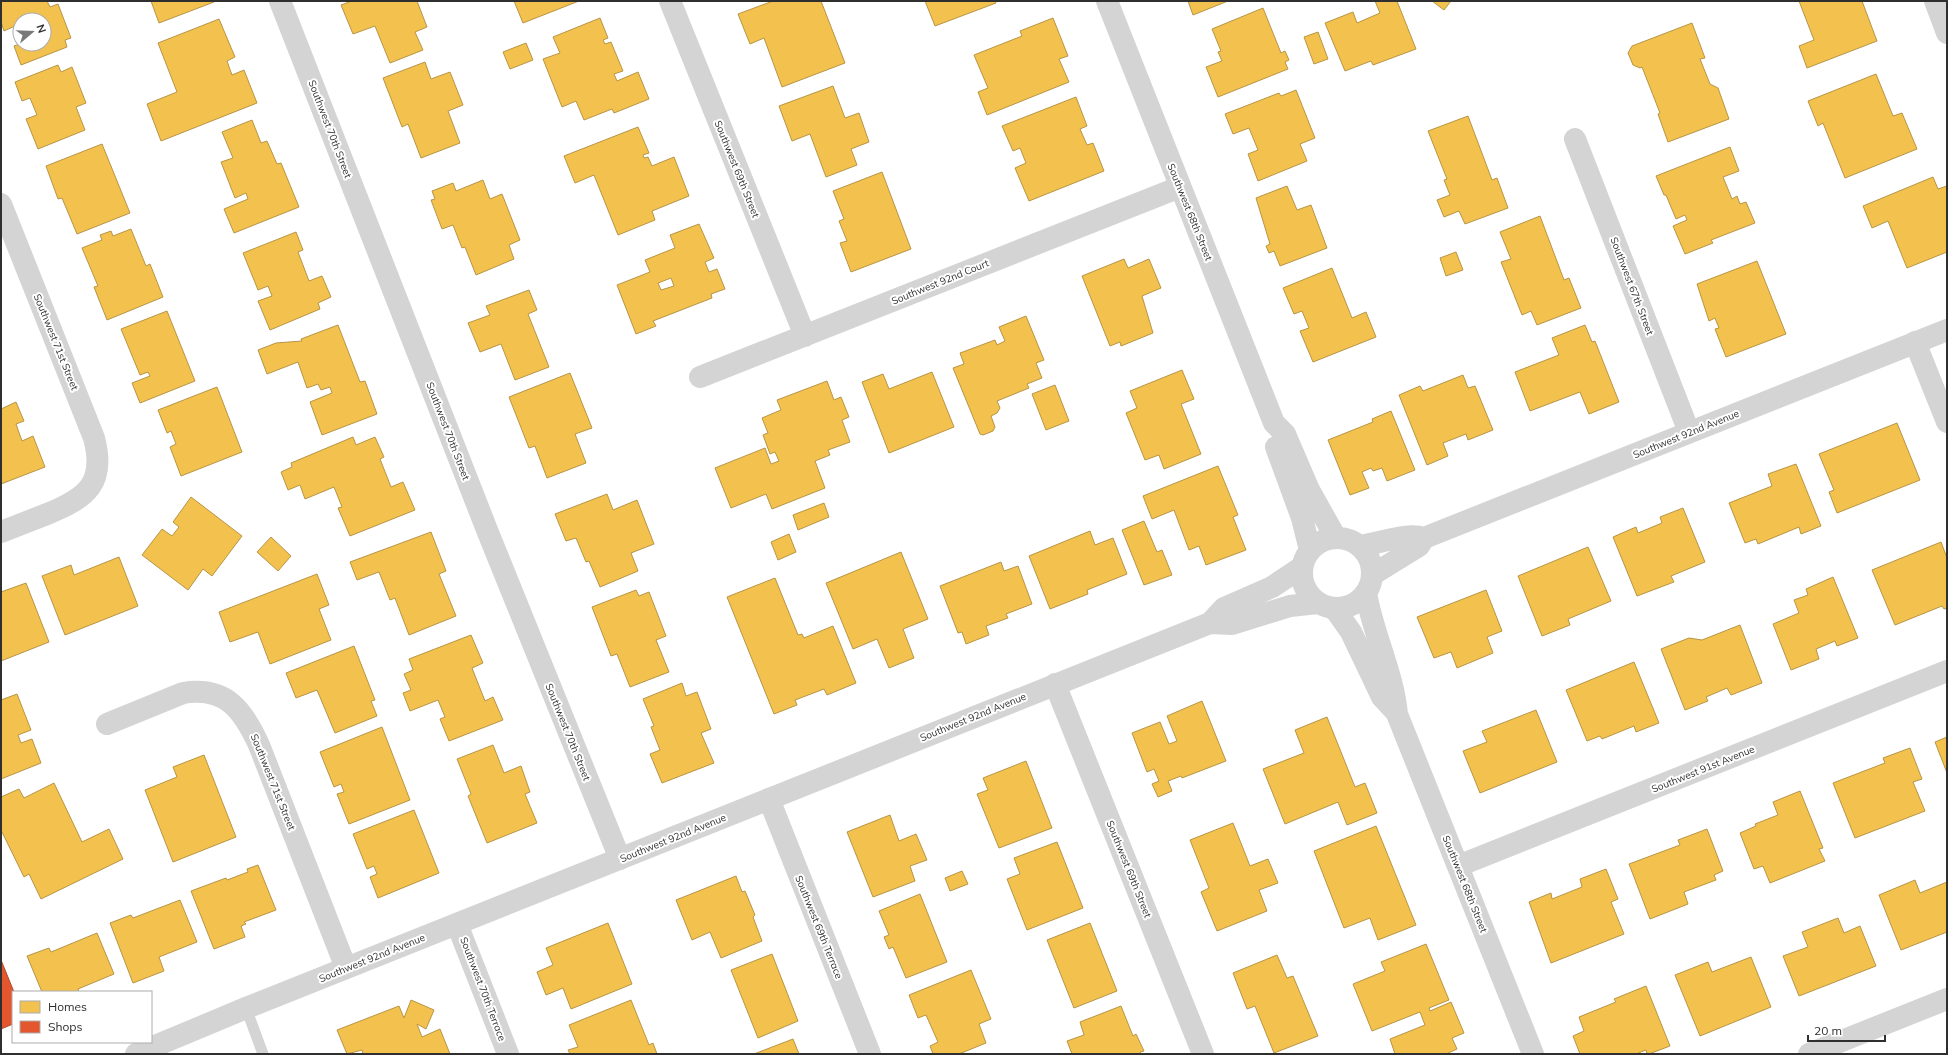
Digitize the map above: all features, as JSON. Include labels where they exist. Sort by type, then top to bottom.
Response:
[{"type":"street","name":"Southwest 70th Street","points":[[280,1],[487,530],[620,859]]},
{"type":"street","name":"Southwest 69th Street","points":[[670,1],[804,336]]},
{"type":"street","name":"Southwest 68th Street","points":[[1107,1],[1274,423],[1285,434],[1309,490],[1336,538]]},
{"type":"street","points":[[1934,1],[1947,33]]},
{"type":"street","name":"Southwest 67th Street","points":[[1575,139],[1689,432]]},
{"type":"street","name":"Southwest 92nd Court","points":[[700,377],[1180,186]]},
{"type":"street","name":"Southwest 71st Street","points":[[1,204],[94,438],[98,460],[94,482],[86,493],[72,503],[1,532]]},
{"type":"street","name":"Southwest 92nd Avenue","points":[[1369,584],[1419,546],[1424,538],[1947,330]]},
{"type":"street","points":[[1915,342],[1947,422]]},
{"type":"street","name":"Southwest 68th Street","points":[[1274,423],[1272,438],[1302,518],[1306,559]]},
{"type":"street","name":"Southwest 92nd Avenue","points":[[1359,546],[1414,535],[1424,538]]},
{"type":"street","points":[[1336,538],[1344,539],[1359,546],[1366,554],[1370,564],[1369,584],[1361,598],[1349,606],[1326,605],[1310,596],[1302,578],[1306,559],[1317,544],[1336,538]]},
{"type":"street","name":"Southwest 92nd Avenue","points":[[1210,623],[1224,608],[1272,587],[1306,559]]},
{"type":"street","name":"Southwest 68th Street","points":[[1369,584],[1376,637],[1395,690],[1397,714],[1533,1054]]},
{"type":"street","name":"Southwest 92nd Avenue","points":[[136,1054],[246,1008],[1210,623],[1232,624],[1290,606],[1326,605]]},
{"type":"street","name":"Southwest 68th Street","points":[[1326,605],[1352,632],[1382,697],[1397,714]]},
{"type":"street","name":"Southwest 91st Avenue","points":[[1458,866],[1947,671]]},
{"type":"street","name":"Southwest 69th Street","points":[[1055,684],[1203,1054]]},
{"type":"street","name":"Southwest 71st Street","points":[[107,724],[183,693],[194,691],[219,695],[238,709],[252,729],[259,745],[346,968]]},
{"type":"street","name":"Southwest 69th Terrace","points":[[768,799],[870,1054]]},
{"type":"street","name":"Southwest 70th Terrace","points":[[457,924],[508,1054]]},
{"type":"street","points":[[1809,1054],[1947,999]]},
{"type":"lane","points":[[246,1008],[263,1054]]},
{"type":"building: Homes","points":[[1,1],[47,1],[50,7],[58,4],[71,38],[65,40],[67,47],[21,65],[16,52],[52,52],[52,12],[12,12],[12,27],[4,31],[1,22]]},
{"type":"building: Homes","points":[[151,1],[214,1],[214,2],[159,23]]},
{"type":"building: Homes","points":[[352,1],[417,1],[427,27],[415,32],[423,50],[390,63],[375,26],[353,34],[341,5]]},
{"type":"building: Homes","points":[[514,1],[579,1],[523,23]]},
{"type":"building: Homes","points":[[773,1],[821,1],[845,63],[782,87],[764,38],[750,44],[738,14]]},
{"type":"building: Homes","points":[[925,1],[995,1],[996,3],[935,26]]},
{"type":"building: Homes","points":[[1188,1],[1228,1],[1193,15]]},
{"type":"building: Homes","points":[[1375,1],[1397,1],[1416,49],[1373,65],[1371,61],[1345,71],[1325,23],[1353,12],[1357,23],[1380,13]]},
{"type":"building: Homes","points":[[1432,1],[1451,1],[1444,10]]},
{"type":"building: Homes","points":[[1799,1],[1862,1],[1877,41],[1807,68],[1799,46],[1814,40]]},
{"type":"building: Homes","points":[[1263,8],[1281,53],[1285,51],[1289,60],[1285,62],[1288,69],[1218,97],[1206,67],[1222,61],[1218,52],[1221,51],[1212,29]]},
{"type":"building: Homes","points":[[600,18],[608,38],[603,40],[605,44],[611,42],[623,71],[614,74],[617,81],[638,72],[649,99],[614,113],[612,109],[584,120],[576,101],[562,107],[543,59],[560,53],[553,37]]},
{"type":"building: Homes","points":[[1053,18],[1068,56],[1059,59],[1069,82],[987,115],[978,92],[988,88],[974,55],[1022,36],[1020,31]]},
{"type":"building: Homes","points":[[219,19],[235,57],[227,61],[232,75],[244,70],[257,103],[161,141],[147,104],[177,92],[158,43]]},
{"type":"building: Homes","points":[[1692,23],[1705,58],[1700,59],[1710,84],[1718,88],[1729,119],[1668,142],[1658,114],[1660,113],[1642,67],[1640,68],[1633,65],[1628,53],[1632,46]]},
{"type":"building: Homes","points":[[1318,32],[1328,59],[1314,64],[1304,37]]},
{"type":"building: Homes","points":[[526,43],[533,60],[510,69],[503,52]]},
{"type":"building: Homes","points":[[425,62],[431,79],[450,72],[463,105],[448,111],[460,143],[421,158],[408,124],[402,127],[383,78]]},
{"type":"building: Homes","points":[[58,65],[61,72],[72,67],[86,103],[76,107],[85,130],[38,149],[26,119],[37,115],[30,98],[22,101],[15,82]]},
{"type":"building: Homes","points":[[1876,74],[1893,116],[1902,113],[1917,149],[1845,178],[1823,123],[1818,126],[1808,101]]},
{"type":"building: Homes","points":[[833,86],[845,118],[859,113],[869,142],[851,149],[857,165],[826,177],[810,134],[792,141],[779,106]]},
{"type":"building: Homes","points":[[1296,90],[1315,138],[1300,144],[1307,161],[1258,181],[1248,154],[1258,150],[1249,128],[1233,134],[1225,114],[1279,93],[1281,96]]},
{"type":"building: Homes","points":[[1076,97],[1087,126],[1080,129],[1087,145],[1093,143],[1104,171],[1029,201],[1015,168],[1026,163],[1020,148],[1013,151],[1002,126]]},
{"type":"building: Homes","points":[[1468,116],[1492,180],[1497,178],[1508,208],[1465,224],[1459,211],[1444,217],[1437,200],[1450,195],[1444,180],[1447,179],[1428,131]]},
{"type":"building: Homes","points":[[252,120],[261,143],[267,141],[277,164],[281,163],[299,207],[234,233],[224,209],[248,199],[246,193],[235,198],[221,162],[233,158],[222,132]]},
{"type":"building: Homes","points":[[638,127],[649,153],[643,155],[644,158],[648,157],[652,166],[674,157],[689,196],[652,211],[655,220],[618,235],[594,175],[575,183],[564,156]]},
{"type":"building: Homes","points":[[102,144],[130,213],[77,234],[62,198],[58,199],[46,166]]},
{"type":"building: Homes","points":[[1730,147],[1739,171],[1723,177],[1732,199],[1737,196],[1740,204],[1746,202],[1755,223],[1711,240],[1713,243],[1685,254],[1673,226],[1687,220],[1685,215],[1676,219],[1656,176]]},
{"type":"building: Homes","points":[[882,172],[911,249],[851,272],[840,243],[847,241],[839,221],[844,219],[833,191]]},
{"type":"building: Homes","points":[[1933,177],[1938,189],[1947,186],[1947,252],[1907,268],[1888,221],[1872,228],[1863,206]]},
{"type":"building: Homes","points":[[483,180],[490,199],[502,194],[520,240],[509,245],[514,259],[476,275],[465,247],[462,248],[453,225],[442,229],[431,200],[435,199],[432,191],[453,183],[456,191]]},
{"type":"building: Homes","points":[[1287,186],[1297,210],[1311,205],[1327,248],[1280,266],[1274,251],[1269,253],[1266,246],[1270,244],[1256,198]]},
{"type":"building: Homes","points":[[1540,216],[1564,280],[1569,278],[1581,308],[1537,325],[1531,311],[1522,315],[1501,262],[1511,259],[1500,232]]},
{"type":"building: Homes","points":[[699,224],[714,258],[705,262],[709,272],[717,269],[725,289],[711,294],[712,298],[653,321],[656,326],[636,334],[617,285],[650,272],[645,260],[675,248],[670,235]],"holes":[[[671,278],[674,286],[661,290],[658,283]]]},
{"type":"building: Homes","points":[[131,229],[146,266],[150,264],[163,297],[107,320],[94,287],[98,286],[82,248],[102,240],[100,235],[111,231],[113,236]]},
{"type":"building: Homes","points":[[296,232],[303,250],[298,252],[309,281],[322,276],[331,297],[318,303],[320,309],[270,330],[258,301],[272,296],[268,286],[258,290],[243,253]]},
{"type":"building: Homes","points":[[1456,252],[1463,270],[1446,276],[1440,258]]},
{"type":"building: Homes","points":[[1124,259],[1128,268],[1149,259],[1161,288],[1142,296],[1153,333],[1121,346],[1120,342],[1110,346],[1082,276]]},
{"type":"building: Homes","points":[[1757,261],[1786,334],[1726,357],[1715,329],[1719,328],[1715,318],[1709,321],[1697,284]]},
{"type":"building: Homes","points":[[1332,268],[1352,318],[1366,312],[1376,337],[1313,362],[1300,331],[1309,328],[1302,311],[1294,314],[1283,288]]},
{"type":"building: Homes","points":[[529,290],[537,310],[528,314],[549,367],[515,380],[501,344],[480,352],[468,323],[490,315],[486,306]]},
{"type":"building: Homes","points":[[167,311],[195,381],[140,403],[132,383],[150,376],[148,372],[140,375],[121,329]]},
{"type":"building: Homes","points":[[1026,316],[1044,360],[1036,363],[1042,378],[1027,384],[1029,388],[997,401],[1000,408],[997,413],[991,416],[995,427],[993,431],[983,435],[980,434],[953,368],[964,364],[960,353],[995,340],[997,345],[1005,341],[999,327]]},
{"type":"building: Homes","points":[[338,325],[360,382],[365,381],[377,414],[322,435],[310,402],[332,393],[330,387],[321,390],[318,384],[307,388],[298,362],[267,374],[258,350],[276,343],[302,341],[301,339]]},
{"type":"building: Homes","points":[[1585,325],[1592,342],[1595,341],[1619,402],[1589,414],[1580,392],[1530,411],[1515,372],[1559,355],[1552,338]]},
{"type":"building: Homes","points":[[1182,370],[1194,399],[1181,404],[1201,454],[1164,469],[1159,455],[1145,460],[1126,413],[1137,408],[1130,391]]},
{"type":"building: Homes","points":[[932,372],[954,427],[889,453],[862,382],[883,374],[889,389]]},
{"type":"building: Homes","points":[[570,373],[592,428],[575,434],[586,463],[547,478],[535,446],[529,448],[509,397]]},
{"type":"building: Homes","points":[[1463,375],[1468,388],[1475,386],[1493,430],[1468,440],[1466,434],[1443,443],[1448,456],[1427,465],[1399,395],[1420,386],[1423,391]]},
{"type":"building: Homes","points":[[827,381],[834,400],[841,397],[849,417],[842,420],[850,442],[828,450],[830,455],[815,461],[825,488],[772,509],[766,494],[731,508],[715,468],[765,448],[771,464],[779,461],[775,452],[770,454],[763,435],[768,433],[762,418],[781,410],[777,400]]},
{"type":"building: Homes","points":[[1055,385],[1069,421],[1046,430],[1032,394]]},
{"type":"building: Homes","points":[[217,387],[242,452],[181,476],[170,447],[176,444],[171,431],[167,433],[158,410]]},
{"type":"building: Homes","points":[[16,402],[24,421],[16,424],[22,441],[33,436],[45,467],[1,484],[1,409]]},
{"type":"building: Homes","points":[[1391,411],[1415,470],[1387,481],[1382,468],[1373,471],[1371,468],[1362,472],[1369,488],[1350,495],[1328,440],[1373,422],[1372,419]]},
{"type":"building: Homes","points":[[1897,423],[1920,480],[1837,513],[1829,492],[1834,490],[1819,454]]},
{"type":"building: Homes","points":[[353,437],[356,445],[375,437],[384,457],[380,459],[391,487],[403,482],[415,510],[350,536],[338,508],[342,507],[334,487],[305,499],[300,485],[288,490],[281,472],[292,467],[291,463]]},
{"type":"building: Homes","points":[[1796,464],[1821,526],[1801,534],[1799,527],[1758,544],[1756,539],[1745,543],[1729,503],[1772,486],[1768,474]]},
{"type":"building: Homes","points":[[1218,466],[1238,515],[1233,517],[1246,550],[1206,565],[1199,546],[1189,550],[1174,510],[1152,519],[1143,496]]},
{"type":"building: Homes","points":[[607,494],[613,510],[637,500],[654,544],[631,553],[638,571],[600,587],[589,561],[586,562],[576,538],[566,541],[555,514]]},
{"type":"building: Homes","points":[[191,497],[242,536],[212,576],[203,569],[188,590],[142,555],[162,529],[172,536],[179,527],[173,522]]},
{"type":"building: Homes","points":[[824,503],[829,517],[798,530],[793,515]]},
{"type":"building: Homes","points":[[1683,508],[1705,562],[1671,576],[1674,582],[1637,596],[1613,537],[1636,527],[1638,533],[1662,523],[1660,517]]},
{"type":"building: Homes","points":[[1144,521],[1157,552],[1162,550],[1172,575],[1144,585],[1122,530]]},
{"type":"building: Homes","points":[[1090,531],[1095,545],[1113,538],[1127,574],[1087,590],[1088,594],[1050,609],[1029,556]]},
{"type":"building: Homes","points":[[431,532],[446,571],[439,574],[456,616],[409,635],[395,598],[390,600],[379,572],[357,580],[350,562]]},
{"type":"building: Homes","points":[[789,534],[796,552],[778,560],[771,542]]},
{"type":"building: Homes","points":[[271,537],[291,556],[278,571],[257,552]]},
{"type":"building: Homes","points":[[1941,542],[1947,558],[1947,608],[1944,609],[1942,606],[1895,625],[1872,570]]},
{"type":"building: Homes","points":[[1588,547],[1611,601],[1568,619],[1570,625],[1542,636],[1518,576]]},
{"type":"building: Homes","points":[[901,552],[928,619],[903,629],[914,658],[889,668],[877,639],[853,649],[826,583]]},
{"type":"building: Homes","points":[[119,557],[138,606],[65,635],[42,576],[71,565],[74,575]]},
{"type":"building: Homes","points":[[1001,562],[1004,571],[1018,566],[1032,604],[1006,614],[1008,618],[986,626],[989,635],[966,644],[962,632],[958,633],[940,586]]},
{"type":"building: Homes","points":[[317,574],[329,605],[319,609],[331,640],[270,664],[258,632],[230,642],[219,612]]},
{"type":"building: Homes","points":[[1833,577],[1858,638],[1837,646],[1835,641],[1816,649],[1819,659],[1791,670],[1773,624],[1799,613],[1794,600],[1808,595],[1806,589]]},
{"type":"building: Homes","points":[[775,578],[798,635],[802,634],[804,638],[833,626],[856,683],[827,695],[824,689],[795,700],[797,705],[774,714],[727,597]]},
{"type":"building: Homes","points":[[26,583],[49,642],[1,661],[1,592]]},
{"type":"building: Homes","points":[[636,590],[639,596],[649,592],[666,636],[656,640],[669,672],[630,687],[617,654],[611,656],[592,607]]},
{"type":"building: Homes","points":[[1486,590],[1502,631],[1487,637],[1493,653],[1457,668],[1451,652],[1434,658],[1417,617]]},
{"type":"building: Homes","points":[[1740,625],[1762,683],[1731,695],[1727,688],[1706,697],[1708,701],[1685,710],[1661,649],[1689,638],[1702,640]]},
{"type":"building: Homes","points":[[471,635],[483,663],[472,668],[485,701],[493,697],[503,720],[449,741],[440,719],[445,717],[438,700],[410,711],[403,693],[411,690],[404,674],[413,670],[409,659]]},
{"type":"building: Homes","points":[[354,646],[375,700],[371,701],[377,716],[335,733],[317,690],[296,698],[286,673]]},
{"type":"building: Homes","points":[[1634,662],[1659,723],[1636,732],[1634,726],[1602,739],[1600,736],[1587,741],[1566,690]]},
{"type":"building: Homes","points":[[682,683],[686,696],[697,692],[711,729],[701,733],[714,763],[662,783],[650,754],[660,750],[651,727],[654,726],[643,699]]},
{"type":"building: Homes","points":[[17,694],[31,730],[18,735],[21,743],[32,739],[41,763],[1,779],[1,700]]},
{"type":"building: Homes","points":[[1202,701],[1226,761],[1182,778],[1181,776],[1168,781],[1172,791],[1158,797],[1152,784],[1159,781],[1154,769],[1147,772],[1132,733],[1160,722],[1169,744],[1177,741],[1167,716]]},
{"type":"building: Homes","points":[[1536,710],[1557,762],[1480,793],[1463,751],[1487,742],[1482,731]]},
{"type":"building: Homes","points":[[1327,717],[1355,787],[1365,783],[1377,813],[1347,825],[1338,802],[1285,824],[1263,769],[1304,753],[1295,730]]},
{"type":"building: Homes","points":[[382,727],[410,800],[349,824],[337,794],[344,792],[341,784],[334,787],[320,752]]},
{"type":"building: Homes","points":[[1947,737],[1947,773],[1935,742]]},
{"type":"building: Homes","points":[[493,745],[504,773],[521,766],[530,792],[525,794],[537,823],[487,843],[468,796],[471,794],[457,759]]},
{"type":"building: Homes","points":[[1910,748],[1922,779],[1913,782],[1925,811],[1855,838],[1833,783],[1885,763],[1883,758]]},
{"type":"building: Homes","points":[[204,755],[236,837],[173,862],[145,790],[177,777],[173,767]]},
{"type":"building: Homes","points":[[1026,761],[1052,828],[999,848],[977,794],[988,790],[983,778]]},
{"type":"building: Homes","points":[[54,783],[82,842],[109,829],[123,859],[41,899],[29,874],[24,877],[1,830],[1,797],[19,789],[24,798]]},
{"type":"building: Homes","points":[[1800,791],[1823,848],[1819,849],[1825,861],[1770,883],[1763,866],[1754,869],[1740,833],[1756,826],[1755,824],[1778,815],[1773,802]]},
{"type":"building: Homes","points":[[414,810],[439,873],[378,898],[370,877],[377,874],[374,866],[367,869],[353,834]]},
{"type":"building: Homes","points":[[890,815],[899,841],[916,834],[927,860],[910,866],[915,881],[873,897],[847,832]]},
{"type":"building: Homes","points":[[1233,823],[1250,866],[1268,859],[1278,883],[1259,890],[1267,911],[1217,931],[1201,892],[1209,888],[1190,840]]},
{"type":"building: Homes","points":[[1376,826],[1416,925],[1378,940],[1370,918],[1344,928],[1314,851]]},
{"type":"building: Homes","points":[[1707,829],[1723,871],[1714,875],[1716,880],[1684,892],[1688,904],[1650,919],[1629,864],[1680,845],[1678,840]]},
{"type":"building: Homes","points":[[1057,842],[1083,908],[1027,930],[1007,879],[1020,874],[1014,858]]},
{"type":"building: Homes","points":[[258,865],[276,910],[244,922],[246,924],[241,926],[245,937],[214,949],[191,891],[226,878],[227,880],[248,872],[247,869]]},
{"type":"building: Homes","points":[[1606,869],[1618,899],[1611,902],[1624,934],[1551,963],[1529,902],[1551,893],[1552,899],[1582,887],[1580,879]]},
{"type":"building: Homes","points":[[962,871],[968,884],[950,891],[945,878]]},
{"type":"building: Homes","points":[[736,876],[742,892],[745,891],[755,915],[753,917],[762,941],[721,958],[710,932],[692,940],[676,900]]},
{"type":"building: Homes","points":[[1915,880],[1920,893],[1947,882],[1947,932],[1901,950],[1879,895]]},
{"type":"building: Homes","points":[[920,894],[947,962],[906,978],[893,947],[889,949],[884,937],[889,935],[879,911]]},
{"type":"building: Homes","points":[[180,900],[197,942],[159,957],[164,971],[133,983],[110,923],[131,915],[133,918]]},
{"type":"building: Homes","points":[[1838,918],[1844,933],[1860,926],[1876,966],[1799,996],[1783,956],[1808,947],[1802,932]]},
{"type":"building: Homes","points":[[608,923],[632,984],[571,1009],[563,988],[546,995],[537,972],[553,965],[546,948]]},
{"type":"building: Homes","points":[[1090,923],[1117,991],[1074,1008],[1047,940]]},
{"type":"building: Homes","points":[[97,933],[114,974],[78,989],[79,991],[42,991],[27,956],[49,948],[51,952]]},
{"type":"building: Homes","points":[[1426,944],[1449,1000],[1429,1008],[1430,1011],[1451,1002],[1464,1033],[1452,1038],[1457,1049],[1446,1054],[1395,1054],[1390,1039],[1425,1025],[1420,1012],[1372,1031],[1353,984],[1385,971],[1381,962]]},
{"type":"building: Homes","points":[[772,954],[798,1021],[758,1038],[731,970]]},
{"type":"building: Homes","points":[[1277,955],[1287,978],[1293,976],[1318,1036],[1274,1053],[1255,1006],[1247,1009],[1233,973]]},
{"type":"building: Homes","points":[[1751,957],[1771,1007],[1700,1036],[1675,975],[1708,962],[1712,972]]},
{"type":"building: Homes","points":[[971,970],[991,1019],[979,1024],[986,1043],[959,1054],[933,1054],[930,1046],[938,1042],[926,1015],[918,1018],[909,995]]},
{"type":"building: Homes","points":[[1646,986],[1670,1046],[1649,1054],[1647,1054],[1646,1050],[1636,1054],[1580,1054],[1573,1036],[1584,1031],[1579,1017],[1616,1002],[1614,999]]},
{"type":"building: Homes","points":[[411,1000],[434,1010],[426,1029],[417,1024],[422,1037],[440,1029],[450,1054],[363,1054],[362,1050],[347,1054],[337,1030],[399,1006],[404,1018]]},
{"type":"building: Homes","points":[[631,1000],[649,1045],[653,1043],[657,1054],[570,1054],[568,1050],[578,1047],[569,1025]]},
{"type":"building: Homes","points":[[1121,1006],[1133,1036],[1136,1034],[1144,1051],[1140,1052],[1141,1054],[1072,1054],[1067,1041],[1084,1035],[1080,1022]]},
{"type":"building: Homes","points":[[793,1039],[799,1054],[754,1054]]},
{"type":"building: Shops","points":[[1,960],[14,991],[12,991],[12,1024],[1,1029]]}]
